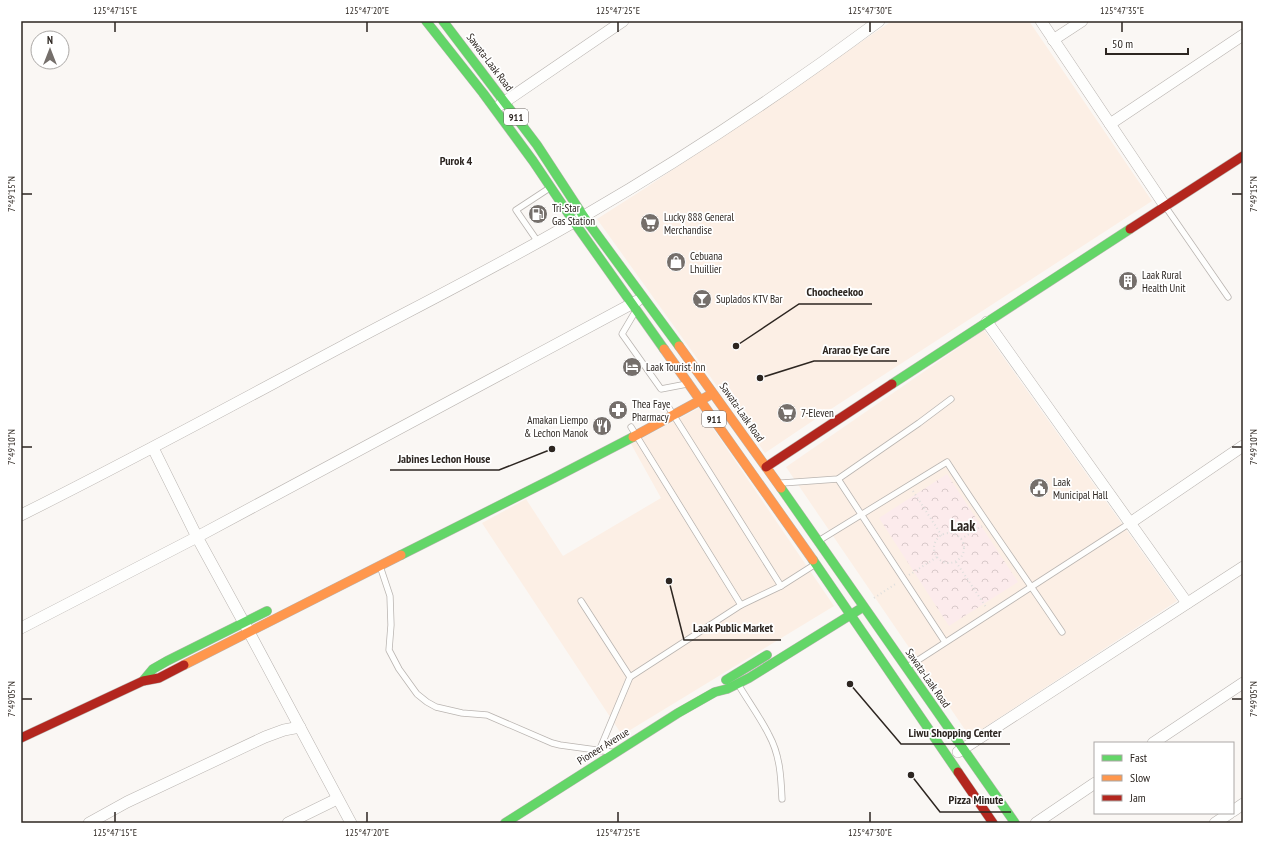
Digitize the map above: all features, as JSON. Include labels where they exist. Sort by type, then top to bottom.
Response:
[{"type":"main road","name":"Sawata-Laak Road","points":[[426,21],[533,161],[574,222],[791,527],[841,608],[850,614],[963,749],[1015,823]]},
{"type":"main road","name":"Sawata-Laak Road","points":[[443,21],[538,145],[584,217],[644,296],[712,390],[777,484],[819,540],[864,606],[948,758],[993,823]]},
{"type":"main road","points":[[766,468],[987,322],[1243,156]]},
{"type":"main road","points":[[21,738],[143,681],[151,671],[161,664],[246,627],[380,565],[488,512],[634,428],[671,412],[712,390]]},
{"type":"main road","points":[[634,428],[671,412]]},
{"type":"main road","points":[[841,608],[858,597]]},
{"type":"main road","name":"Pioneer Avenue","points":[[714,692],[727,689],[749,678],[864,606]]},
{"type":"main road","points":[[246,627],[272,608]]},
{"type":"main road","name":"Pioneer Avenue","points":[[505,823],[714,692],[722,683],[733,675],[775,649]]},
{"type":"street","points":[[494,109],[623,21]]},
{"type":"street","points":[[21,515],[153,448],[496,266],[584,217],[683,157],[798,80],[879,21]]},
{"type":"street","points":[[1041,21],[1165,206]]},
{"type":"street","points":[[1054,40],[1082,21]]},
{"type":"street","points":[[1110,124],[1243,35]]},
{"type":"street","points":[[21,628],[634,307],[644,296]]},
{"type":"street","points":[[987,322],[1187,603]]},
{"type":"street","points":[[1130,522],[1243,446]]},
{"type":"street","points":[[153,448],[197,537],[351,823]]},
{"type":"street","points":[[948,758],[1243,567]]},
{"type":"street","points":[[1154,742],[1243,683]]},
{"type":"street","points":[[89,823],[127,802],[275,732],[300,728]]},
{"type":"street","points":[[1036,823],[1094,784]]},
{"type":"street","points":[[288,823],[337,798]]},
{"type":"street","points":[[1234,810],[1243,804]]},
{"type":"street","points":[[1215,823],[1228,814]]},
{"type":"lane","points":[[538,242],[516,210],[550,187]]},
{"type":"lane","points":[[1165,206],[1228,296]]},
{"type":"lane","points":[[634,307],[622,334],[656,383],[661,389],[689,384]]},
{"type":"lane","points":[[777,484],[838,479],[951,399]]},
{"type":"lane","points":[[671,412],[781,586]]},
{"type":"lane","points":[[634,428],[741,605]]},
{"type":"lane","points":[[819,540],[947,462],[986,523],[1032,586],[1062,632]]},
{"type":"lane","points":[[838,479],[945,642]]},
{"type":"lane","points":[[900,673],[945,642],[1130,522]]},
{"type":"lane","points":[[600,751],[630,677],[741,605],[781,586],[815,564]]},
{"type":"lane","points":[[380,565],[390,596],[392,625],[389,650],[399,669],[417,694],[436,707],[462,713],[487,715],[552,743],[573,748],[615,753]]},
{"type":"lane","points":[[581,601],[630,677]]},
{"type":"lane","points":[[733,675],[770,736],[781,776],[782,799]]},
{"type":"path","points":[[909,485],[942,536]]},
{"type":"path","points":[[961,539],[986,523]]},
{"type":"path","points":[[951,534],[961,539],[964,546],[964,551],[956,562],[943,562],[937,557],[934,548],[935,543],[942,536],[951,534]]},
{"type":"path","points":[[956,562],[990,613]]},
{"type":"shaded area","points":[[892,21],[1029,21],[1152,201],[765,453],[597,219],[647,187]]},
{"type":"shaded area","points":[[984,330],[1177,601],[970,737],[786,467]]},
{"type":"shaded area","points":[[699,408],[834,606],[622,735],[482,523],[526,499],[563,556],[661,498],[631,444]]},
{"type":"green space","points":[[947,474],[1018,582],[949,626],[879,518]]},
{"type":"traffic: fast","points":[[426,21],[483,93],[533,161],[574,222],[664,349]]},
{"type":"traffic: fast","points":[[443,21],[537,145],[584,217],[679,346]]},
{"type":"traffic: fast","points":[[892,384],[1130,229]]},
{"type":"traffic: fast","points":[[401,555],[633,437]]},
{"type":"traffic: fast","points":[[781,488],[1015,823]]},
{"type":"traffic: fast","points":[[813,560],[958,772]]},
{"type":"traffic: fast","points":[[505,823],[678,713],[715,692],[727,689],[749,678],[860,609]]},
{"type":"traffic: fast","points":[[143,681],[153,669],[167,661],[267,611]]},
{"type":"traffic: fast","points":[[726,680],[767,655]]},
{"type":"traffic: slow","points":[[679,346],[781,488]]},
{"type":"traffic: slow","points":[[664,349],[813,560]]},
{"type":"traffic: slow","points":[[633,437],[710,395]]},
{"type":"traffic: slow","points":[[184,665],[401,555]]},
{"type":"traffic: jam","points":[[1130,229],[1243,156]]},
{"type":"traffic: jam","points":[[766,467],[892,384]]},
{"type":"traffic: jam","points":[[21,738],[143,681],[159,678],[184,665]]},
{"type":"traffic: jam","points":[[958,772],[993,823]]},
{"type":"place","name":"Tri-Star Gas Station","points":[[538,214]]},
{"type":"place","name":"Lucky 888 General Merchandise","points":[[650,223]]},
{"type":"place","name":"Cebuana Lhuillier","points":[[676,262]]},
{"type":"place","name":"Laak Rural Health Unit","points":[[1128,281]]},
{"type":"place","name":"Suplados KTV Bar","points":[[702,299]]},
{"type":"place","name":"Choocheekoo","points":[[736,346]]},
{"type":"place","name":"Laak Tourist Inn","points":[[632,367]]},
{"type":"place","name":"Ararao Eye Care","points":[[760,378]]},
{"type":"place","name":"Thea Faye Pharmacy","points":[[618,410]]},
{"type":"place","name":"7-Eleven","points":[[787,413]]},
{"type":"place","name":"Amakan Liempo & Lechon Manok","points":[[602,426]]},
{"type":"place","name":"Jabines Lechon House","points":[[552,449]]},
{"type":"place","name":"Laak Municipal Hall","points":[[1039,488]]},
{"type":"place","name":"Laak Public Market","points":[[669,581]]},
{"type":"place","name":"Liwu Shopping Center","points":[[850,684]]},
{"type":"place","name":"Pizza Minute","points":[[911,775]]},
{"type":"district","name":"Purok 4","points":[[456,161]]},
{"type":"district","name":"Laak","points":[[963,526]]}]
